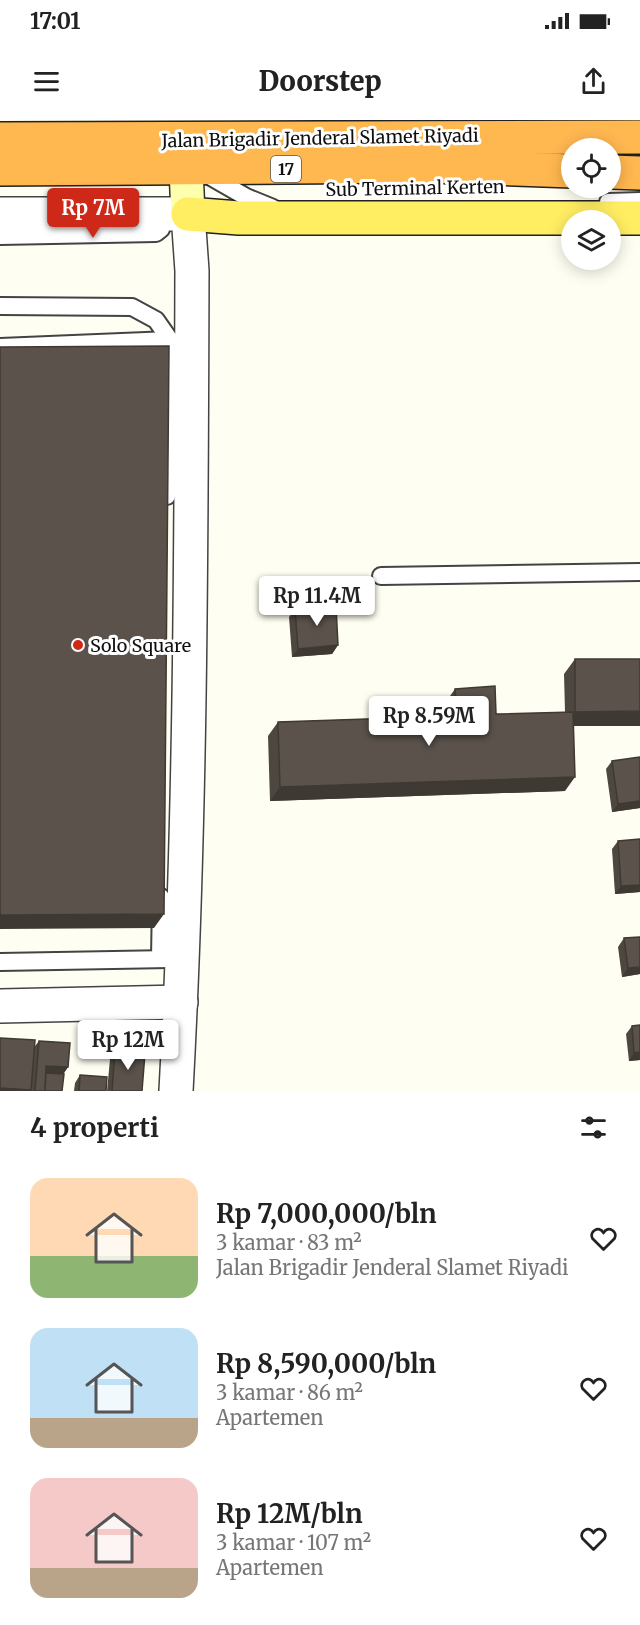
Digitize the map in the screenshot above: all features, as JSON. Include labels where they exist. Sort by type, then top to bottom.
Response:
[{"type":"highway","name":"Jalan Brigadir Jenderal Slamet Riyadi","points":[[0,139],[428,128],[640,137]]},
{"type":"highway","name":"Jalan Brigadir Jenderal Slamet Riyadi","points":[[0,170],[193,170],[428,166],[561,171]]},
{"type":"highway","points":[[621,172],[640,173]]},
{"type":"main road","points":[[193,170],[182,222],[239,218],[640,218]]},
{"type":"street","points":[[0,214],[182,222],[192,271],[191,636],[172,958],[181,1002],[176,1091]]},
{"type":"street","points":[[0,1006],[181,1002]]},
{"type":"lane","name":"Sub Terminal Kerten","points":[[193,170],[263,206],[284,210],[461,208],[640,201]]},
{"type":"lane","points":[[0,236],[156,233],[182,222]]},
{"type":"lane","points":[[0,306],[132,307],[156,320],[170,340],[167,518]]},
{"type":"lane","points":[[0,346],[170,340]]},
{"type":"lane","points":[[381,576],[640,572]]},
{"type":"lane","points":[[0,962],[172,958],[162,876]]},
{"type":"building","name":"Solo Square","points":[[169,346],[164,914],[0,915],[0,347]]},
{"type":"building","points":[[336,606],[338,645],[298,649],[295,609]]},
{"type":"building","points":[[575,659],[640,659],[640,711],[575,712]]},
{"type":"building","points":[[495,686],[496,714],[573,712],[575,777],[280,787],[278,722],[457,716],[455,689]]},
{"type":"building","points":[[640,757],[640,801],[618,804],[612,761]]},
{"type":"building","points":[[640,839],[640,885],[621,886],[618,841]]},
{"type":"building","points":[[640,937],[640,967],[628,968],[624,938]]},
{"type":"building","points":[[640,1025],[640,1052],[634,1053],[632,1026]]},
{"type":"building","points":[[0,1038],[35,1040],[31,1090],[0,1088]]},
{"type":"building","points":[[39,1041],[70,1043],[68,1067],[46,1066],[45,1091],[35,1091]]},
{"type":"building","points":[[115,1051],[145,1053],[142,1091],[112,1091]]},
{"type":"building","points":[[46,1073],[64,1074],[62,1091],[45,1091]]},
{"type":"building","points":[[80,1075],[107,1077],[106,1091],[79,1091]]},
{"type":"place","name":"Solo Square","points":[[78,645]]}]
